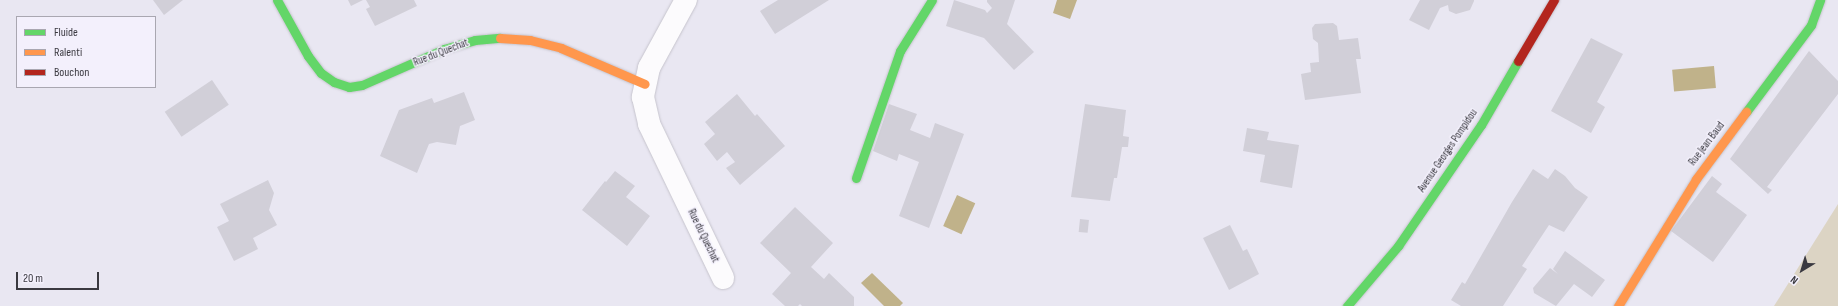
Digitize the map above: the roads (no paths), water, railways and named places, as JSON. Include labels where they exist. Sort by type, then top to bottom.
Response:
[{"type":"street","name":"Rue du Quechat","points":[[278,0],[308,56],[321,73],[334,82],[349,87],[362,85],[444,49],[475,40],[506,38],[530,40],[561,48],[645,84]]},
{"type":"street","name":"Rue du Quechat","points":[[686,0],[649,68],[643,97],[649,124],[723,278]]},
{"type":"street","points":[[856,178],[900,51],[932,0]]},
{"type":"street","name":"Avenue Georges Pompidou","points":[[1347,306],[1398,246],[1481,125],[1554,0]]},
{"type":"street","name":"Rue Jean Baud","points":[[1618,306],[1696,179],[1811,25],[1820,0]]}]
